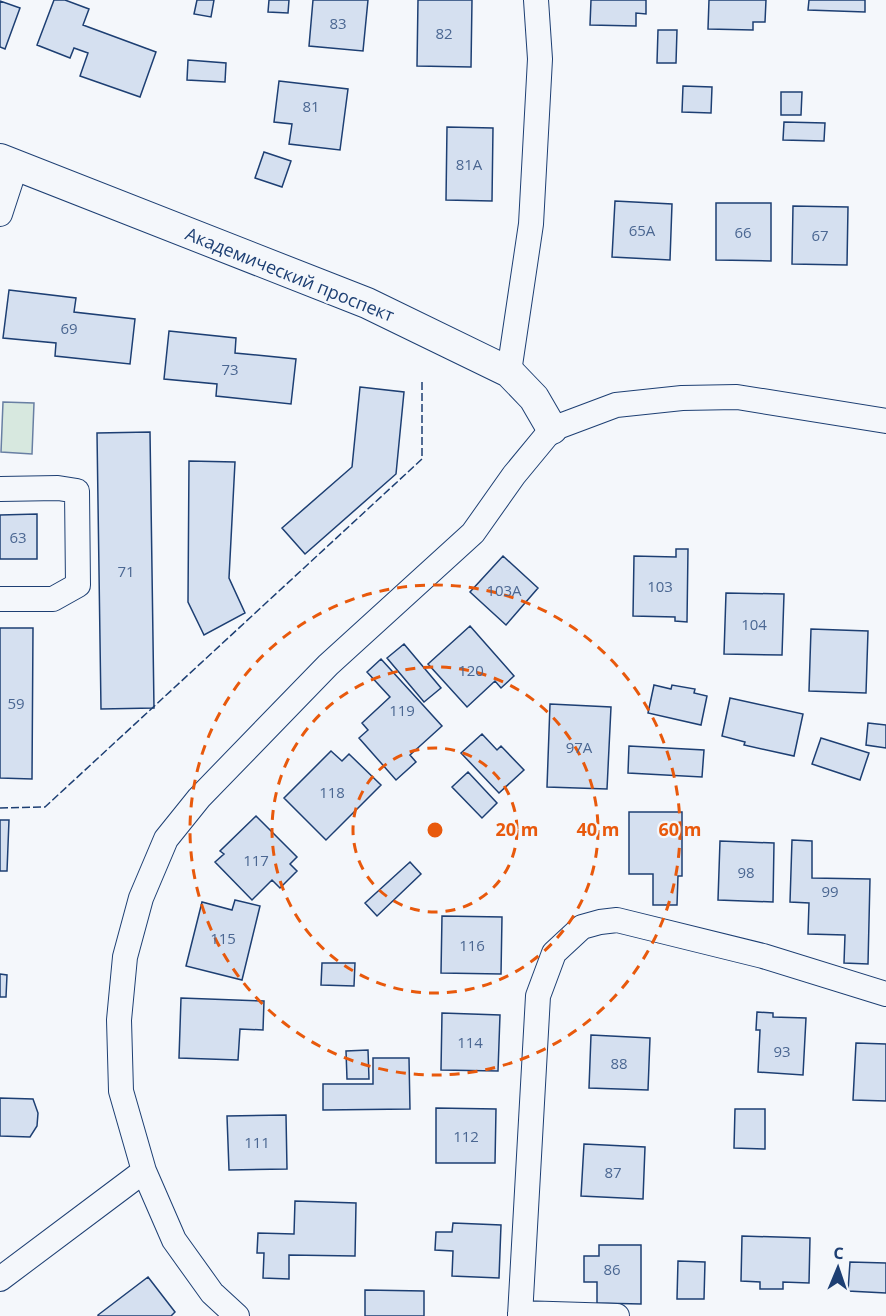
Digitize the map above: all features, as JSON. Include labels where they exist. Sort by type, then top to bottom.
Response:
[{"type":"street","points":[[509,372],[531,224],[540,59],[536,0]]},
{"type":"street","points":[[0,214],[8,162]]},
{"type":"street","name":"Академический проспект","points":[[8,162],[367,303],[509,372],[534,398],[552,429]]},
{"type":"street","points":[[237,1316],[212,1293],[174,1240],[144,1171],[121,1091],[119,1020],[125,957],[141,898],[166,839],[199,798],[328,665],[473,533],[514,476],[552,429],[616,405],[682,398],[737,397],[885,419]]},
{"type":"street","points":[[0,489],[58,488],[77,491],[78,585],[53,599],[0,599]]},
{"type":"street","points":[[617,1316],[520,1314],[538,996],[555,953],[582,927],[617,920],[763,956],[886,994]]},
{"type":"street","points":[[0,1279],[144,1171]]},
{"type":"shaded area","points":[[3,402],[34,403],[32,454],[1,452]]},
{"type":"building","points":[[54,0],[65,0],[89,9],[83,25],[156,52],[140,97],[80,76],[88,53],[74,48],[70,58],[37,45]]},
{"type":"building","points":[[197,0],[214,0],[211,17],[194,14]]},
{"type":"building","points":[[269,0],[289,0],[288,13],[268,12]]},
{"type":"building","points":[[313,0],[368,0],[363,51],[309,46]]},
{"type":"building","points":[[418,0],[472,0],[471,67],[417,66]]},
{"type":"building","points":[[591,0],[646,0],[646,14],[636,13],[636,26],[590,25]]},
{"type":"building","points":[[709,0],[766,0],[765,22],[753,22],[753,30],[708,29]]},
{"type":"building","points":[[809,0],[865,0],[865,12],[808,10]]},
{"type":"building","points":[[0,1],[20,8],[5,49],[0,47]]},
{"type":"building","points":[[658,30],[677,30],[676,63],[657,63]]},
{"type":"building","points":[[188,60],[226,63],[225,82],[187,80]]},
{"type":"building","points":[[279,81],[348,89],[340,150],[289,144],[292,124],[274,122]]},
{"type":"building","points":[[683,86],[712,87],[711,113],[682,112]]},
{"type":"building","points":[[781,92],[802,92],[801,115],[781,115]]},
{"type":"building","points":[[784,122],[825,123],[824,141],[783,140]]},
{"type":"building","points":[[447,127],[493,128],[492,201],[446,200]]},
{"type":"building","points":[[264,152],[291,161],[282,187],[255,178]]},
{"type":"building","points":[[615,201],[672,204],[670,260],[612,257]]},
{"type":"building","points":[[716,203],[771,203],[771,261],[716,260]]},
{"type":"building","points":[[793,206],[848,207],[847,265],[792,264]]},
{"type":"building","points":[[9,290],[76,298],[74,312],[135,319],[130,364],[55,356],[56,343],[3,338]]},
{"type":"building","points":[[169,331],[236,338],[235,353],[296,359],[291,404],[216,396],[217,384],[164,379]]},
{"type":"building","points":[[360,387],[404,392],[396,474],[305,554],[282,528],[352,467]]},
{"type":"building","points":[[150,432],[154,708],[101,709],[97,433]]},
{"type":"building","points":[[189,461],[235,462],[229,578],[245,613],[204,635],[188,602]]},
{"type":"building","points":[[37,514],[37,559],[0,559],[0,515]]},
{"type":"building","points":[[676,549],[688,549],[687,622],[675,621],[675,617],[633,616],[634,556],[676,557]]},
{"type":"building","points":[[503,556],[538,588],[506,625],[470,592]]},
{"type":"building","points":[[726,593],[784,594],[782,655],[724,654]]},
{"type":"building","points":[[470,626],[514,676],[501,688],[495,681],[467,707],[428,664]]},
{"type":"building","points":[[0,628],[33,628],[32,779],[0,778]]},
{"type":"building","points":[[811,629],[868,631],[866,693],[809,691]]},
{"type":"building","points":[[404,644],[441,688],[424,702],[387,658]]},
{"type":"building","points":[[381,659],[442,726],[410,755],[416,762],[396,780],[359,738],[368,730],[362,723],[390,697],[367,672]]},
{"type":"building","points":[[654,685],[671,689],[672,685],[695,689],[694,693],[707,696],[701,725],[648,713]]},
{"type":"building","points":[[730,698],[803,714],[794,756],[744,745],[745,742],[722,736]]},
{"type":"building","points":[[550,704],[611,707],[607,789],[547,787]]},
{"type":"building","points":[[868,723],[886,725],[886,748],[866,745]]},
{"type":"building","points":[[482,734],[497,750],[501,746],[524,770],[499,793],[461,753]]},
{"type":"building","points":[[821,738],[869,753],[860,780],[812,764]]},
{"type":"building","points":[[629,746],[704,750],[702,777],[628,773]]},
{"type":"building","points":[[331,751],[342,761],[349,754],[381,785],[326,840],[284,798]]},
{"type":"building","points":[[468,772],[497,803],[482,818],[452,787]]},
{"type":"building","points":[[629,812],[682,812],[682,876],[678,876],[677,905],[653,905],[653,874],[629,874]]},
{"type":"building","points":[[256,816],[297,857],[290,864],[297,871],[280,888],[272,880],[252,900],[215,862],[224,854],[220,851]]},
{"type":"building","points":[[0,820],[9,820],[7,871],[0,871]]},
{"type":"building","points":[[792,840],[812,841],[812,878],[870,879],[868,964],[844,963],[845,935],[808,934],[809,903],[790,902]]},
{"type":"building","points":[[720,841],[774,843],[773,902],[718,900]]},
{"type":"building","points":[[410,862],[421,874],[377,916],[365,903]]},
{"type":"building","points":[[235,900],[260,906],[242,980],[186,966],[202,902],[232,910]]},
{"type":"building","points":[[442,916],[502,917],[501,974],[441,973]]},
{"type":"building","points":[[322,963],[355,963],[354,986],[321,985]]},
{"type":"building","points":[[0,974],[7,975],[6,997],[0,997]]},
{"type":"building","points":[[181,998],[264,1001],[263,1030],[240,1029],[238,1060],[179,1058]]},
{"type":"building","points":[[757,1012],[773,1013],[773,1017],[806,1018],[803,1075],[758,1072],[760,1030],[756,1030]]},
{"type":"building","points":[[442,1013],[500,1015],[498,1071],[441,1070]]},
{"type":"building","points":[[591,1035],[650,1038],[648,1090],[589,1088]]},
{"type":"building","points":[[856,1043],[886,1044],[886,1101],[853,1100]]},
{"type":"building","points":[[368,1050],[369,1079],[347,1079],[346,1051]]},
{"type":"building","points":[[373,1058],[409,1058],[410,1109],[323,1110],[323,1084],[373,1084]]},
{"type":"building","points":[[0,1098],[33,1099],[38,1113],[37,1126],[30,1137],[0,1136]]},
{"type":"building","points":[[436,1108],[496,1109],[495,1163],[436,1163]]},
{"type":"building","points":[[735,1109],[765,1109],[765,1149],[734,1148]]},
{"type":"building","points":[[286,1115],[287,1169],[229,1170],[227,1116]]},
{"type":"building","points":[[584,1144],[645,1147],[643,1199],[581,1196]]},
{"type":"building","points":[[295,1201],[356,1203],[355,1256],[289,1255],[289,1279],[263,1278],[264,1253],[257,1253],[258,1233],[294,1234]]},
{"type":"building","points":[[453,1223],[501,1225],[499,1278],[452,1276],[453,1251],[435,1250],[436,1232],[452,1232]]},
{"type":"building","points":[[742,1236],[810,1238],[809,1283],[783,1282],[783,1289],[760,1289],[760,1282],[741,1281]]},
{"type":"building","points":[[599,1245],[641,1245],[641,1304],[597,1303],[597,1282],[584,1282],[584,1256],[599,1256]]},
{"type":"building","points":[[678,1261],[705,1262],[704,1299],[677,1299]]},
{"type":"building","points":[[850,1262],[886,1263],[886,1293],[848,1291]]},
{"type":"building","points":[[148,1277],[175,1312],[171,1316],[98,1316],[98,1315]]},
{"type":"building","points":[[365,1290],[424,1291],[424,1316],[365,1316]]},
{"type":"fence","points":[[0,808],[45,807],[422,459],[422,380]]}]
